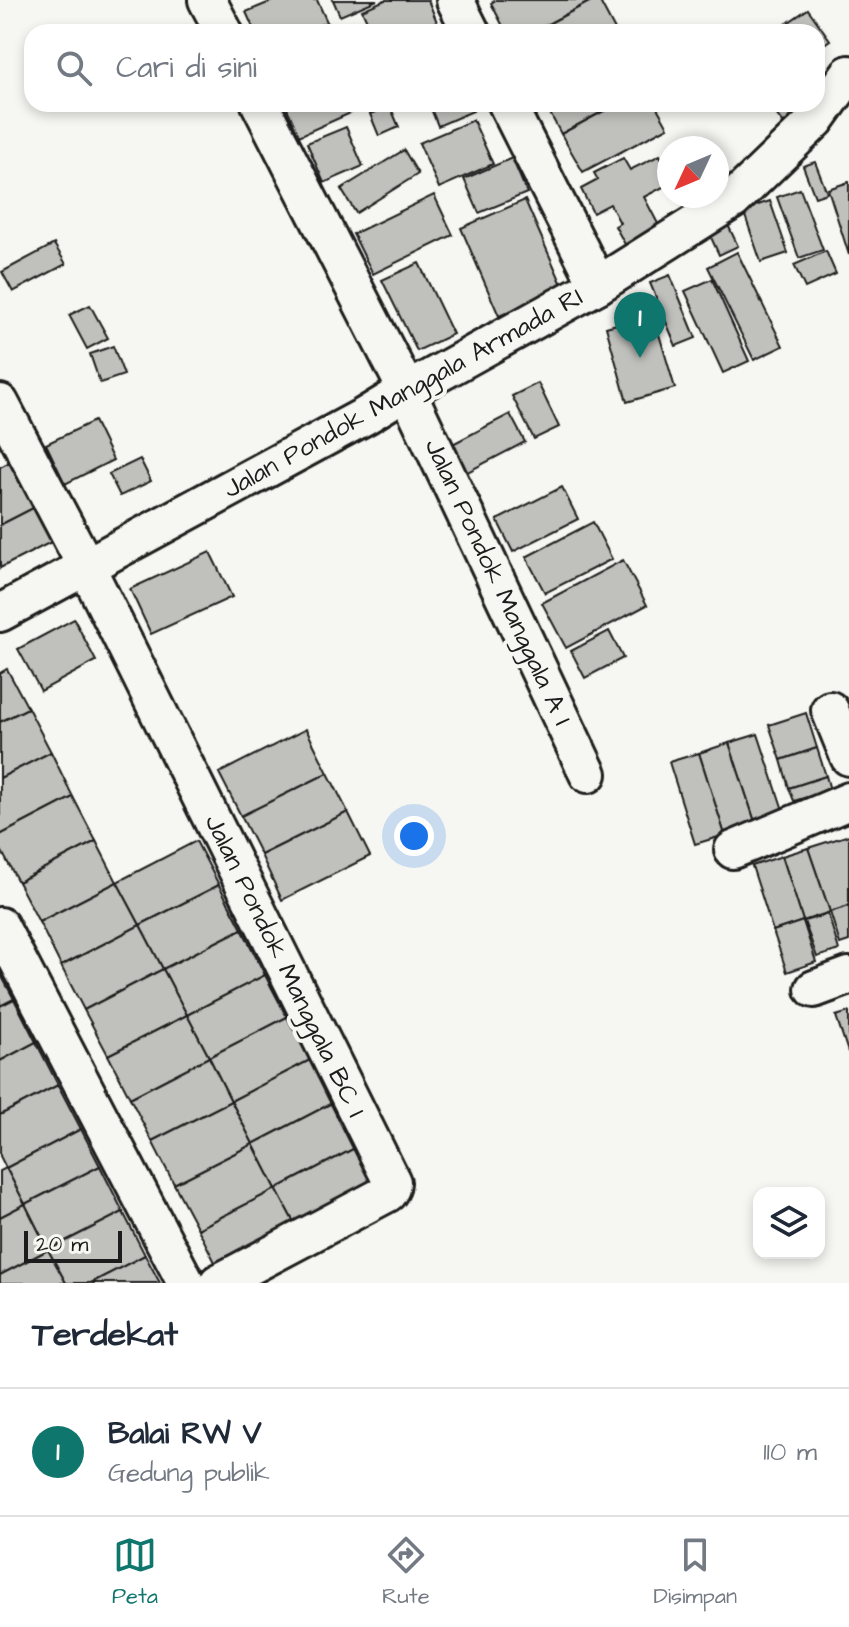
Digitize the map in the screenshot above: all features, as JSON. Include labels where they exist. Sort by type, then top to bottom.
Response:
[{"type":"street","points":[[207,0],[220,24]]},
{"type":"street","points":[[455,0],[467,24]]},
{"type":"street","name":"Jalan Pondok Manggala Armada RI","points":[[825,110],[847,84]]},
{"type":"street","name":"Jalan Pondok Manggala A I","points":[[264,112],[407,391],[588,774]]},
{"type":"street","points":[[511,112],[598,285]]},
{"type":"street","name":"Jalan Pondok Manggala Armada RI","points":[[0,613],[365,416],[598,285],[733,200],[823,112]]},
{"type":"street","name":"Jalan Pondok Manggala BC I","points":[[0,403],[86,566],[392,1182],[388,1193],[218,1283]]},
{"type":"street","points":[[830,710],[849,757]]},
{"type":"street","points":[[733,850],[849,801]]},
{"type":"street","points":[[0,926],[186,1283]]},
{"type":"street","points":[[814,989],[849,976]]},
{"type":"building","points":[[275,0],[317,0],[327,22],[251,24],[246,12]]},
{"type":"building","points":[[333,0],[377,0],[340,16]]},
{"type":"building","points":[[385,0],[428,0],[437,22],[368,24],[362,10]]},
{"type":"building","points":[[496,0],[593,0],[548,24],[502,24],[491,3]]},
{"type":"building","points":[[593,0],[599,0],[612,24],[548,24]]},
{"type":"building","points":[[808,9],[819,24],[786,24]]},
{"type":"building","points":[[289,112],[353,112],[299,136]]},
{"type":"building","points":[[393,112],[399,127],[379,136],[370,114]]},
{"type":"building","points":[[432,112],[471,112],[438,126]]},
{"type":"building","points":[[549,112],[602,112],[561,134]]},
{"type":"building","points":[[602,112],[660,112],[668,127],[583,172],[561,134]]},
{"type":"building","points":[[774,112],[798,112],[784,124]]},
{"type":"building","points":[[473,120],[493,164],[439,188],[419,143]]},
{"type":"building","points":[[346,127],[363,166],[324,183],[307,143]]},
{"type":"building","points":[[404,150],[418,174],[356,213],[341,189]]},
{"type":"building","points":[[657,156],[657,190],[644,197],[667,241],[627,248],[615,226],[620,223],[610,204],[593,213],[581,189],[598,180],[594,173],[623,158],[630,170]]},
{"type":"building","points":[[512,158],[527,193],[479,213],[464,179]]},
{"type":"building","points":[[815,162],[827,193],[815,197],[803,166]]},
{"type":"building","points":[[849,182],[849,255],[828,189]]},
{"type":"building","points":[[800,189],[823,250],[799,258],[777,197]]},
{"type":"building","points":[[434,195],[453,235],[373,274],[353,234]]},
{"type":"building","points":[[525,200],[564,289],[499,316],[461,228]]},
{"type":"building","points":[[770,201],[788,253],[761,262],[743,210]]},
{"type":"building","points":[[728,225],[738,246],[719,255],[709,233]]},
{"type":"building","points":[[54,244],[66,264],[13,292],[2,272]]},
{"type":"building","points":[[826,251],[836,274],[805,288],[794,265]]},
{"type":"building","points":[[737,252],[783,346],[754,360],[708,267]]},
{"type":"building","points":[[419,263],[453,334],[417,351],[382,280]]},
{"type":"building","points":[[670,275],[696,338],[676,346],[650,283]]},
{"type":"building","points":[[712,279],[749,361],[723,373],[685,291]]},
{"type":"building","points":[[90,305],[108,338],[87,349],[69,315]]},
{"type":"building","points":[[653,314],[675,388],[627,402],[606,327]]},
{"type":"building","points":[[113,346],[124,375],[100,383],[90,354]]},
{"type":"building","points":[[538,383],[559,427],[534,439],[512,396]]},
{"type":"building","points":[[510,414],[525,442],[458,477],[443,449]]},
{"type":"building","points":[[94,421],[113,460],[65,484],[46,444]]},
{"type":"building","points":[[17,458],[41,504],[0,525],[0,467]]},
{"type":"building","points":[[140,459],[151,481],[120,496],[109,474]]},
{"type":"building","points":[[562,487],[578,519],[513,552],[497,520]]},
{"type":"building","points":[[41,504],[59,538],[0,568],[0,525]]},
{"type":"building","points":[[593,522],[612,559],[545,593],[526,557]]},
{"type":"building","points":[[210,552],[232,597],[151,634],[130,589]]},
{"type":"building","points":[[623,560],[647,605],[566,648],[542,603]]},
{"type":"building","points":[[74,619],[96,661],[41,691],[18,649]]},
{"type":"building","points":[[609,631],[623,658],[585,678],[571,651]]},
{"type":"building","points":[[7,669],[28,708],[0,722],[0,673]]},
{"type":"building","points":[[28,708],[51,752],[0,778],[0,722]]},
{"type":"building","points":[[806,713],[817,748],[781,760],[769,725]]},
{"type":"building","points":[[306,729],[328,773],[241,816],[219,773]]},
{"type":"building","points":[[758,734],[785,816],[756,825],[729,743]]},
{"type":"building","points":[[729,743],[756,825],[725,835],[699,753]]},
{"type":"building","points":[[817,748],[826,776],[789,788],[781,760]]},
{"type":"building","points":[[51,752],[73,797],[0,835],[0,778]]},
{"type":"building","points":[[699,753],[725,835],[695,844],[669,762]]},
{"type":"building","points":[[328,773],[348,812],[261,855],[241,816]]},
{"type":"building","points":[[826,776],[830,790],[794,801],[789,788]]},
{"type":"building","points":[[73,797],[96,841],[18,882],[0,848],[0,835]]},
{"type":"building","points":[[348,812],[370,856],[282,900],[261,855]]},
{"type":"building","points":[[849,835],[849,906],[830,912],[808,848]]},
{"type":"building","points":[[96,841],[117,882],[39,922],[18,882]]},
{"type":"building","points":[[196,841],[219,885],[140,925],[117,882]]},
{"type":"building","points":[[808,848],[830,912],[803,921],[782,856]]},
{"type":"building","points":[[782,856],[803,921],[773,931],[752,866]]},
{"type":"building","points":[[117,882],[140,925],[61,966],[39,922]]},
{"type":"building","points":[[219,885],[242,929],[163,969],[140,925]]},
{"type":"building","points":[[849,906],[849,941],[840,944],[830,912]]},
{"type":"building","points":[[828,914],[839,950],[817,957],[804,921]]},
{"type":"building","points":[[803,921],[816,962],[787,972],[773,931]]},
{"type":"building","points":[[140,925],[163,969],[84,1010],[61,966]]},
{"type":"building","points":[[242,929],[265,975],[187,1015],[163,969]]},
{"type":"building","points":[[163,969],[187,1015],[108,1055],[84,1010]]},
{"type":"building","points":[[0,973],[14,999],[0,1006]]},
{"type":"building","points":[[265,975],[287,1017],[209,1057],[187,1015]]},
{"type":"building","points":[[14,999],[36,1042],[0,1061],[0,1006]]},
{"type":"building","points":[[849,1012],[849,1052],[848,1052],[836,1016]]},
{"type":"building","points":[[187,1015],[209,1057],[130,1098],[108,1055]]},
{"type":"building","points":[[287,1017],[310,1060],[231,1101],[209,1057]]},
{"type":"building","points":[[36,1042],[58,1085],[0,1115],[0,1061]]},
{"type":"building","points":[[209,1057],[231,1101],[152,1141],[130,1098]]},
{"type":"building","points":[[310,1060],[332,1103],[253,1144],[231,1101]]},
{"type":"building","points":[[58,1085],[81,1129],[6,1168],[0,1156],[0,1115]]},
{"type":"building","points":[[231,1101],[253,1144],[174,1184],[152,1141]]},
{"type":"building","points":[[332,1103],[355,1148],[276,1189],[253,1144]]},
{"type":"building","points":[[81,1129],[100,1166],[25,1204],[6,1168]]},
{"type":"building","points":[[253,1144],[276,1189],[198,1229],[174,1184]]},
{"type":"building","points":[[355,1148],[379,1193],[300,1234],[276,1189]]},
{"type":"building","points":[[100,1166],[123,1212],[48,1250],[25,1204]]},
{"type":"building","points":[[6,1168],[25,1204],[0,1217],[0,1171]]},
{"type":"building","points":[[276,1189],[300,1234],[221,1274],[198,1229]]},
{"type":"building","points":[[25,1204],[48,1250],[0,1275],[0,1217]]},
{"type":"building","points":[[123,1212],[145,1255],[91,1283],[66,1283],[48,1250]]},
{"type":"building","points":[[48,1250],[66,1283],[0,1283],[0,1275]]},
{"type":"building","points":[[145,1255],[160,1283],[91,1283]]},
{"type":"place","name":"Balai RW V","points":[[640,358]]}]
